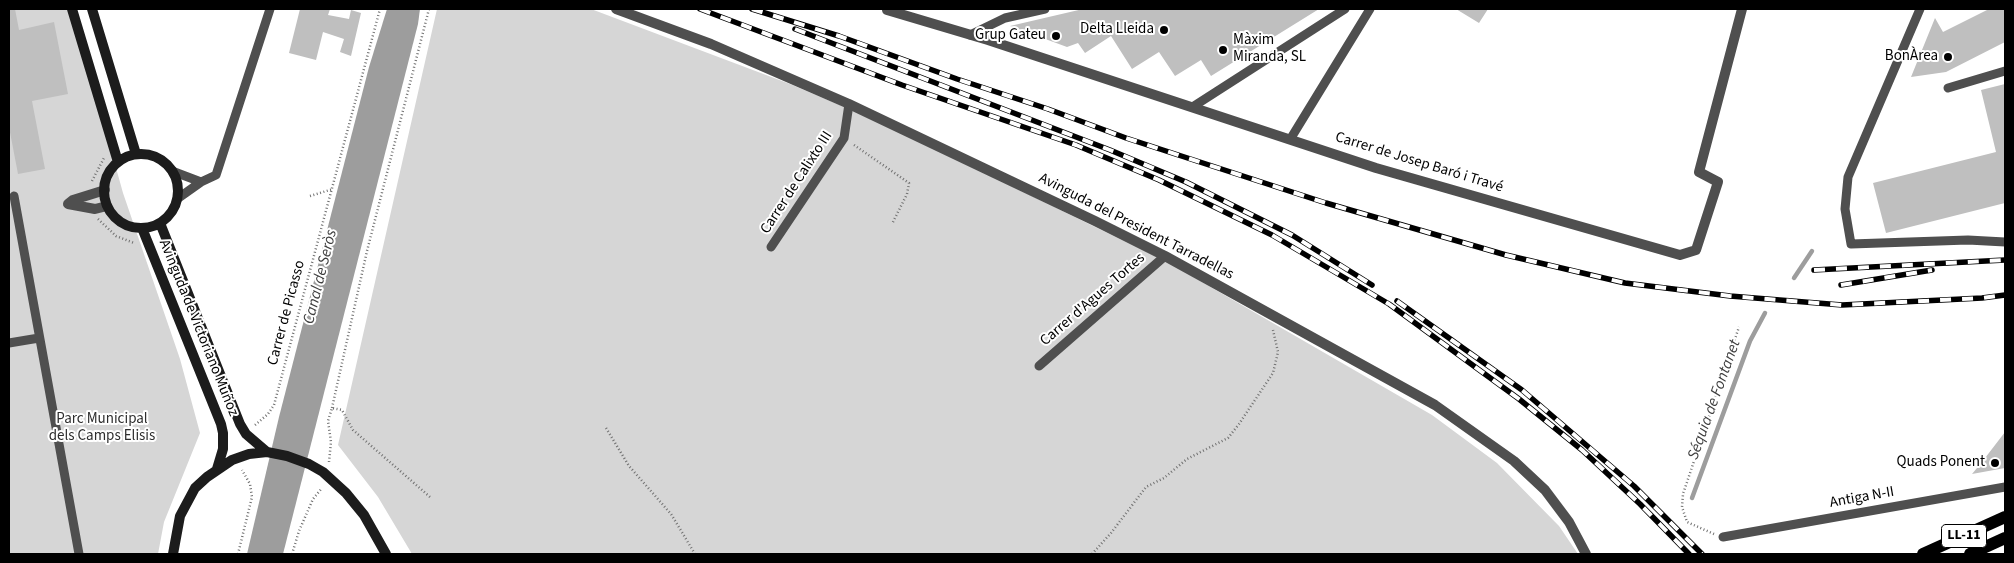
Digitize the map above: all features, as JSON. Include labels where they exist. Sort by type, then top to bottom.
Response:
[{"type":"main road","points":[[72,9],[118,162]]},
{"type":"main road","points":[[92,9],[136,154]]},
{"type":"main road","points":[[136,154],[147,154],[157,158],[166,164],[176,180],[177,199],[168,216],[160,223],[142,228],[129,226],[117,220],[104,198],[106,179],[110,170],[118,162],[136,154]]},
{"type":"main road","name":"Avinguda de Victoriano Muñoz","points":[[160,223],[240,424],[246,434],[267,452]]},
{"type":"main road","name":"Avinguda de Victoriano Muñoz","points":[[142,228],[221,424],[223,449],[217,469]]},
{"type":"main road","points":[[173,554],[180,516],[195,488],[217,469],[237,458],[249,454],[267,452],[287,456],[309,464],[325,474],[346,493],[364,515],[386,554]]},
{"type":"main road","name":"LL-11","points":[[1924,554],[2005,517]]},
{"type":"main road","name":"LL-11","points":[[1970,554],[2005,538]]},
{"type":"street","name":"Avinguda del President Tarradellas","points":[[616,9],[711,44],[849,104],[1166,256],[1435,406],[1514,461],[1545,490],[1569,522],[1586,554]]},
{"type":"street","name":"Carrer de Josep Baró i Travé","points":[[887,10],[1194,106],[1376,168],[1680,255],[1696,250],[1718,182],[1699,172],[1742,9]]},
{"type":"street","points":[[105,190],[73,200],[68,204],[95,209],[107,206]]},
{"type":"lane","points":[[177,199],[201,182],[216,175],[270,9]]},
{"type":"lane","points":[[970,35],[1005,18],[1045,9]]},
{"type":"lane","points":[[1194,106],[1345,9]]},
{"type":"lane","points":[[1291,138],[1370,9]]},
{"type":"lane","points":[[1920,9],[1848,176],[1845,209],[1851,244],[1968,240],[2005,242]]},
{"type":"lane","points":[[1948,88],[2005,71]]},
{"type":"lane","name":"Carrer de Calixto III","points":[[771,247],[844,138],[849,104]]},
{"type":"lane","points":[[172,171],[201,182]]},
{"type":"lane","points":[[14,196],[78,554]]},
{"type":"lane","name":"Carrer d'Agues Tortes","points":[[1039,366],[1166,256]]},
{"type":"lane","points":[[9,343],[39,338]]},
{"type":"lane","name":"Antiga N-II","points":[[1723,536],[2005,487]]},
{"type":"path","name":"Carrer de Picasso","points":[[246,434],[268,414],[274,404],[380,9]]},
{"type":"path","points":[[325,474],[331,442],[328,421],[367,252],[429,9]]},
{"type":"path","points":[[844,138],[909,183],[907,194],[892,224]]},
{"type":"path","points":[[89,186],[105,153]]},
{"type":"path","points":[[310,196],[333,189]]},
{"type":"path","points":[[95,216],[112,232],[134,242],[138,248]]},
{"type":"path","points":[[1092,554],[1111,533],[1146,486],[1164,478],[1187,459],[1228,438],[1239,424],[1274,372],[1278,352],[1271,314]]},
{"type":"path","points":[[1723,536],[1702,530],[1687,522],[1682,507],[1683,494],[1739,327]]},
{"type":"path","points":[[332,408],[342,410],[353,430],[430,496]]},
{"type":"path","points":[[606,428],[629,466],[670,514],[695,554]]},
{"type":"path","points":[[237,458],[250,484],[252,497],[238,554]]},
{"type":"path","points":[[292,554],[299,531],[313,499],[324,486]]},
{"type":"green space","name":"Parc Municipal dels Camps Elisis","points":[[9,9],[72,9],[123,193],[180,359],[200,433],[164,522],[158,554],[9,554]]},
{"type":"green space","points":[[437,9],[591,9],[790,84],[882,123],[1169,263],[1432,415],[1497,463],[1559,526],[1578,554],[412,554],[378,497],[338,445]]},
{"type":"water","name":"Canal de Seròs","points":[[387,9],[420,9],[418,24],[283,554],[247,554],[279,417],[369,67]]},
{"type":"building","points":[[9,9],[15,9],[19,30],[54,22],[68,94],[32,101],[45,169],[18,174],[9,127]]},
{"type":"building","points":[[300,9],[330,9],[328,15],[349,19],[351,10],[361,13],[351,56],[340,52],[344,39],[323,32],[316,60],[289,53]]},
{"type":"building","points":[[1083,9],[1319,9],[1211,76],[1201,60],[1175,76],[1159,52],[1132,69],[1111,36],[1085,53],[1078,43],[1067,47],[1010,26]]},
{"type":"building","points":[[1456,9],[1488,9],[1479,23]]},
{"type":"building","name":"BonÀrea","points":[[1989,9],[2005,9],[2005,42],[1946,72],[1911,77],[1935,18],[1943,32]]},
{"type":"building","points":[[2005,84],[2005,203],[1886,233],[1873,183],[1996,152],[1981,90]]},
{"type":"building","points":[[2005,432],[2005,468],[1972,474],[1982,462]]},
{"type":"waterway","name":"Séquia de Fontanet","points":[[1794,278],[1812,251]]},
{"type":"waterway","name":"Séquia de Fontanet","points":[[1692,498],[1750,341],[1765,313]]},
{"type":"railway","points":[[700,9],[902,85],[1076,145],[1159,180],[1272,235],[1389,304],[1519,399],[1582,450],[1640,504],[1689,554]]},
{"type":"railway","points":[[752,9],[839,36],[1126,138],[1326,203],[1506,255],[1625,283],[1730,296],[1842,305],[1982,298],[2005,295]]},
{"type":"railway","points":[[795,29],[1110,150],[1186,182],[1292,235],[1372,285]]},
{"type":"railway","points":[[1814,270],[2005,260]]},
{"type":"railway","points":[[1841,285],[1932,270]]},
{"type":"railway","points":[[1397,301],[1522,390],[1634,486],[1702,554]]},
{"type":"place","name":"Delta Lleida","points":[[1164,30]]},
{"type":"place","name":"Grup Gateu","points":[[1056,36]]},
{"type":"place","name":"Màxim Miranda, SL","points":[[1223,50]]},
{"type":"place","name":"BonÀrea","points":[[1948,57]]},
{"type":"place","name":"Quads Ponent","points":[[1995,463]]}]
